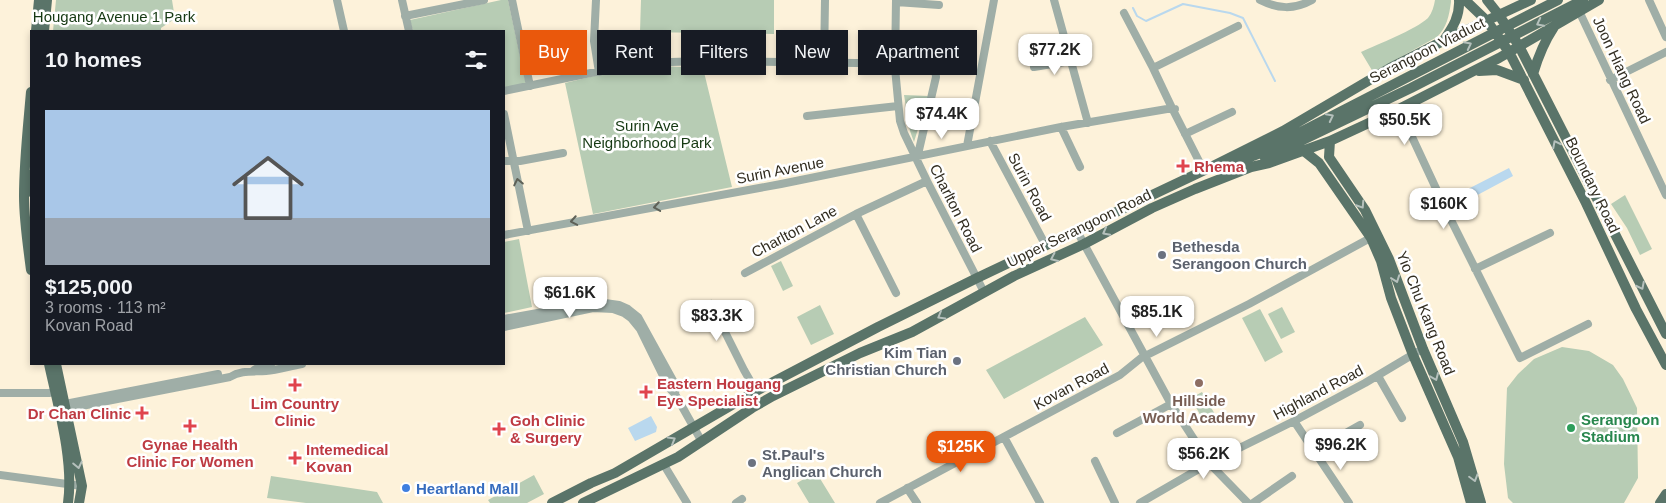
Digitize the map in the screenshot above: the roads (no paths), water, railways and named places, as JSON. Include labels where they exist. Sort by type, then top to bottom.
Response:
[{"type":"main road","points":[[36,30],[39,0]]},
{"type":"main road","points":[[44,30],[47,0]]},
{"type":"main road","points":[[1443,41],[1458,16],[1459,0]]},
{"type":"main road","name":"Boundary Road","points":[[1465,0],[1487,21],[1509,52],[1586,204],[1636,309],[1666,365]]},
{"type":"main road","name":"Boundary Road","points":[[1487,0],[1519,46],[1666,334]]},
{"type":"main road","name":"Upper Serangoon Road","points":[[552,503],[615,473],[756,391],[976,278],[1283,131],[1390,68],[1531,0]]},
{"type":"main road","name":"Serangoon Viaduct","points":[[1173,185],[1258,154],[1558,0]]},
{"type":"main road","name":"Serangoon Viaduct","points":[[1251,167],[1263,159],[1430,78],[1583,0]]},
{"type":"main road","name":"Upper Serangoon Road","points":[[583,503],[664,465],[773,396],[860,353],[912,332],[1014,276],[1084,244],[1167,201],[1251,167],[1330,141],[1399,109],[1473,72],[1599,0]]},
{"type":"main road","points":[[1533,74],[1544,43],[1555,26]]},
{"type":"main road","points":[[1473,72],[1497,70],[1524,80]]},
{"type":"main road","points":[[30,104],[24,197],[30,262]]},
{"type":"main road","points":[[1319,163],[1319,158],[1322,156],[1329,157],[1330,141]]},
{"type":"main road","name":"Yio Chu Kang Road","points":[[1304,151],[1319,163],[1389,259],[1423,349],[1463,442],[1481,503]]},
{"type":"main road","name":"Yio Chu Kang Road","points":[[1329,157],[1361,204],[1374,236],[1391,298],[1413,355],[1458,457],[1471,503]]},
{"type":"main road","points":[[49,365],[58,391],[82,486],[79,503]]},
{"type":"main road","points":[[56,365],[58,391]]},
{"type":"main road","points":[[62,407],[71,485],[68,503]]},
{"type":"main road","points":[[1660,503],[1666,494]]},
{"type":"street","points":[[337,0],[344,30]]},
{"type":"street","points":[[402,0],[409,30]]},
{"type":"street","points":[[405,16],[484,0]]},
{"type":"street","points":[[512,0],[530,86]]},
{"type":"street","points":[[596,0],[594,41],[597,60]]},
{"type":"street","points":[[825,0],[825,30]]},
{"type":"street","points":[[967,146],[994,0]]},
{"type":"street","points":[[1054,0],[1088,122]]},
{"type":"street","points":[[1260,0],[1276,7],[1286,8],[1298,7],[1312,0]]},
{"type":"street","points":[[1649,0],[1666,37]]},
{"type":"street","name":"Charlton Road","points":[[896,30],[896,1],[938,5]]},
{"type":"street","name":"Joon Hiang Road","points":[[1579,11],[1666,195]]},
{"type":"street","points":[[1124,13],[1205,170]]},
{"type":"street","points":[[1153,68],[1238,26]]},
{"type":"street","points":[[1610,80],[1666,52]]},
{"type":"street","points":[[1034,68],[1070,61]]},
{"type":"street","points":[[671,62],[776,62]]},
{"type":"street","points":[[505,92],[597,72]]},
{"type":"street","name":"Charlton Road","points":[[896,75],[900,121],[904,133],[984,292]]},
{"type":"street","points":[[915,157],[924,131],[936,75]]},
{"type":"street","points":[[807,116],[898,106]]},
{"type":"street","name":"Surin Avenue","points":[[505,235],[781,184],[1061,127],[1173,109]]},
{"type":"street","points":[[1399,109],[1475,269],[1520,358],[1588,324]]},
{"type":"street","points":[[1186,134],[1232,112]]},
{"type":"street","points":[[505,119],[528,231]]},
{"type":"street","points":[[1061,127],[1080,167]]},
{"type":"street","name":"Surin Road","points":[[990,141],[1046,246]]},
{"type":"street","points":[[505,161],[563,153]]},
{"type":"street","name":"Charlton Lane","points":[[746,273],[856,214],[927,181]]},
{"type":"street","name":"Charlton Lane","points":[[856,214],[896,294]]},
{"type":"street","points":[[1077,231],[1171,404],[1210,464],[1248,503]]},
{"type":"street","points":[[1475,269],[1550,234]]},
{"type":"street","name":"Kovan Road","points":[[880,503],[1120,375],[1144,357],[1250,304],[1374,236]]},
{"type":"street","points":[[505,319],[598,302],[619,305],[638,317],[676,386],[675,394]]},
{"type":"street","points":[[711,304],[756,391]]},
{"type":"street","points":[[505,327],[593,308],[604,307],[624,313],[636,324],[670,388],[702,442]]},
{"type":"street","name":"Highland Road","points":[[1140,503],[1378,376],[1423,349]]},
{"type":"street","points":[[62,407],[230,377],[267,365]]},
{"type":"street","points":[[254,370],[265,371],[297,365]]},
{"type":"street","name":"Highland Road","points":[[1378,376],[1402,418]]},
{"type":"street","points":[[0,393],[58,391]]},
{"type":"street","points":[[1117,433],[1171,404]]},
{"type":"street","points":[[1294,421],[1348,503]]},
{"type":"street","points":[[1314,451],[1360,425]]},
{"type":"street","points":[[1004,437],[1040,503]]},
{"type":"street","points":[[1095,461],[1116,503]]},
{"type":"street","points":[[664,465],[687,503]]},
{"type":"street","points":[[0,475],[82,486]]},
{"type":"street","points":[[1253,503],[1292,476]]},
{"type":"street","points":[[907,488],[917,503]]},
{"type":"water","points":[[1509,168],[1513,176],[1470,199],[1466,190]]},
{"type":"water","points":[[651,416],[657,427],[656,432],[635,441],[628,428]]},
{"type":"waterway","points":[[1133,8],[1137,16],[1146,21],[1183,4],[1230,13],[1243,18],[1275,81]]},
{"type":"place","name":"Rhema","points":[[1183,166]]},
{"type":"place","name":"Bethesda Serangoon Church","points":[[1162,255]]},
{"type":"place","name":"Kim Tian Christian Church","points":[[957,361]]},
{"type":"place","name":"Hillside World Academy","points":[[1199,383]]},
{"type":"place","name":"Lim Country Clinic","points":[[295,385]]},
{"type":"place","name":"Eastern Hougang Eye Specialist","points":[[646,392]]},
{"type":"place","name":"Dr Chan Clinic","points":[[142,413]]},
{"type":"place","name":"Gynae Health Clinic For Women","points":[[190,426]]},
{"type":"place","name":"Serangoon Stadium","points":[[1571,428]]},
{"type":"place","name":"Goh Clinic & Surgery","points":[[499,429]]},
{"type":"place","name":"Intemedical Kovan","points":[[295,458]]},
{"type":"place","name":"St.Paul's Anglican Church","points":[[752,463]]},
{"type":"place","name":"Heartland Mall","points":[[406,488]]},
{"type":"park label","name":"Hougang Avenue 1 Park","points":[[114,16]]},
{"type":"park label","name":"Surin Ave Neighborhood Park","points":[[647,134]]}]
